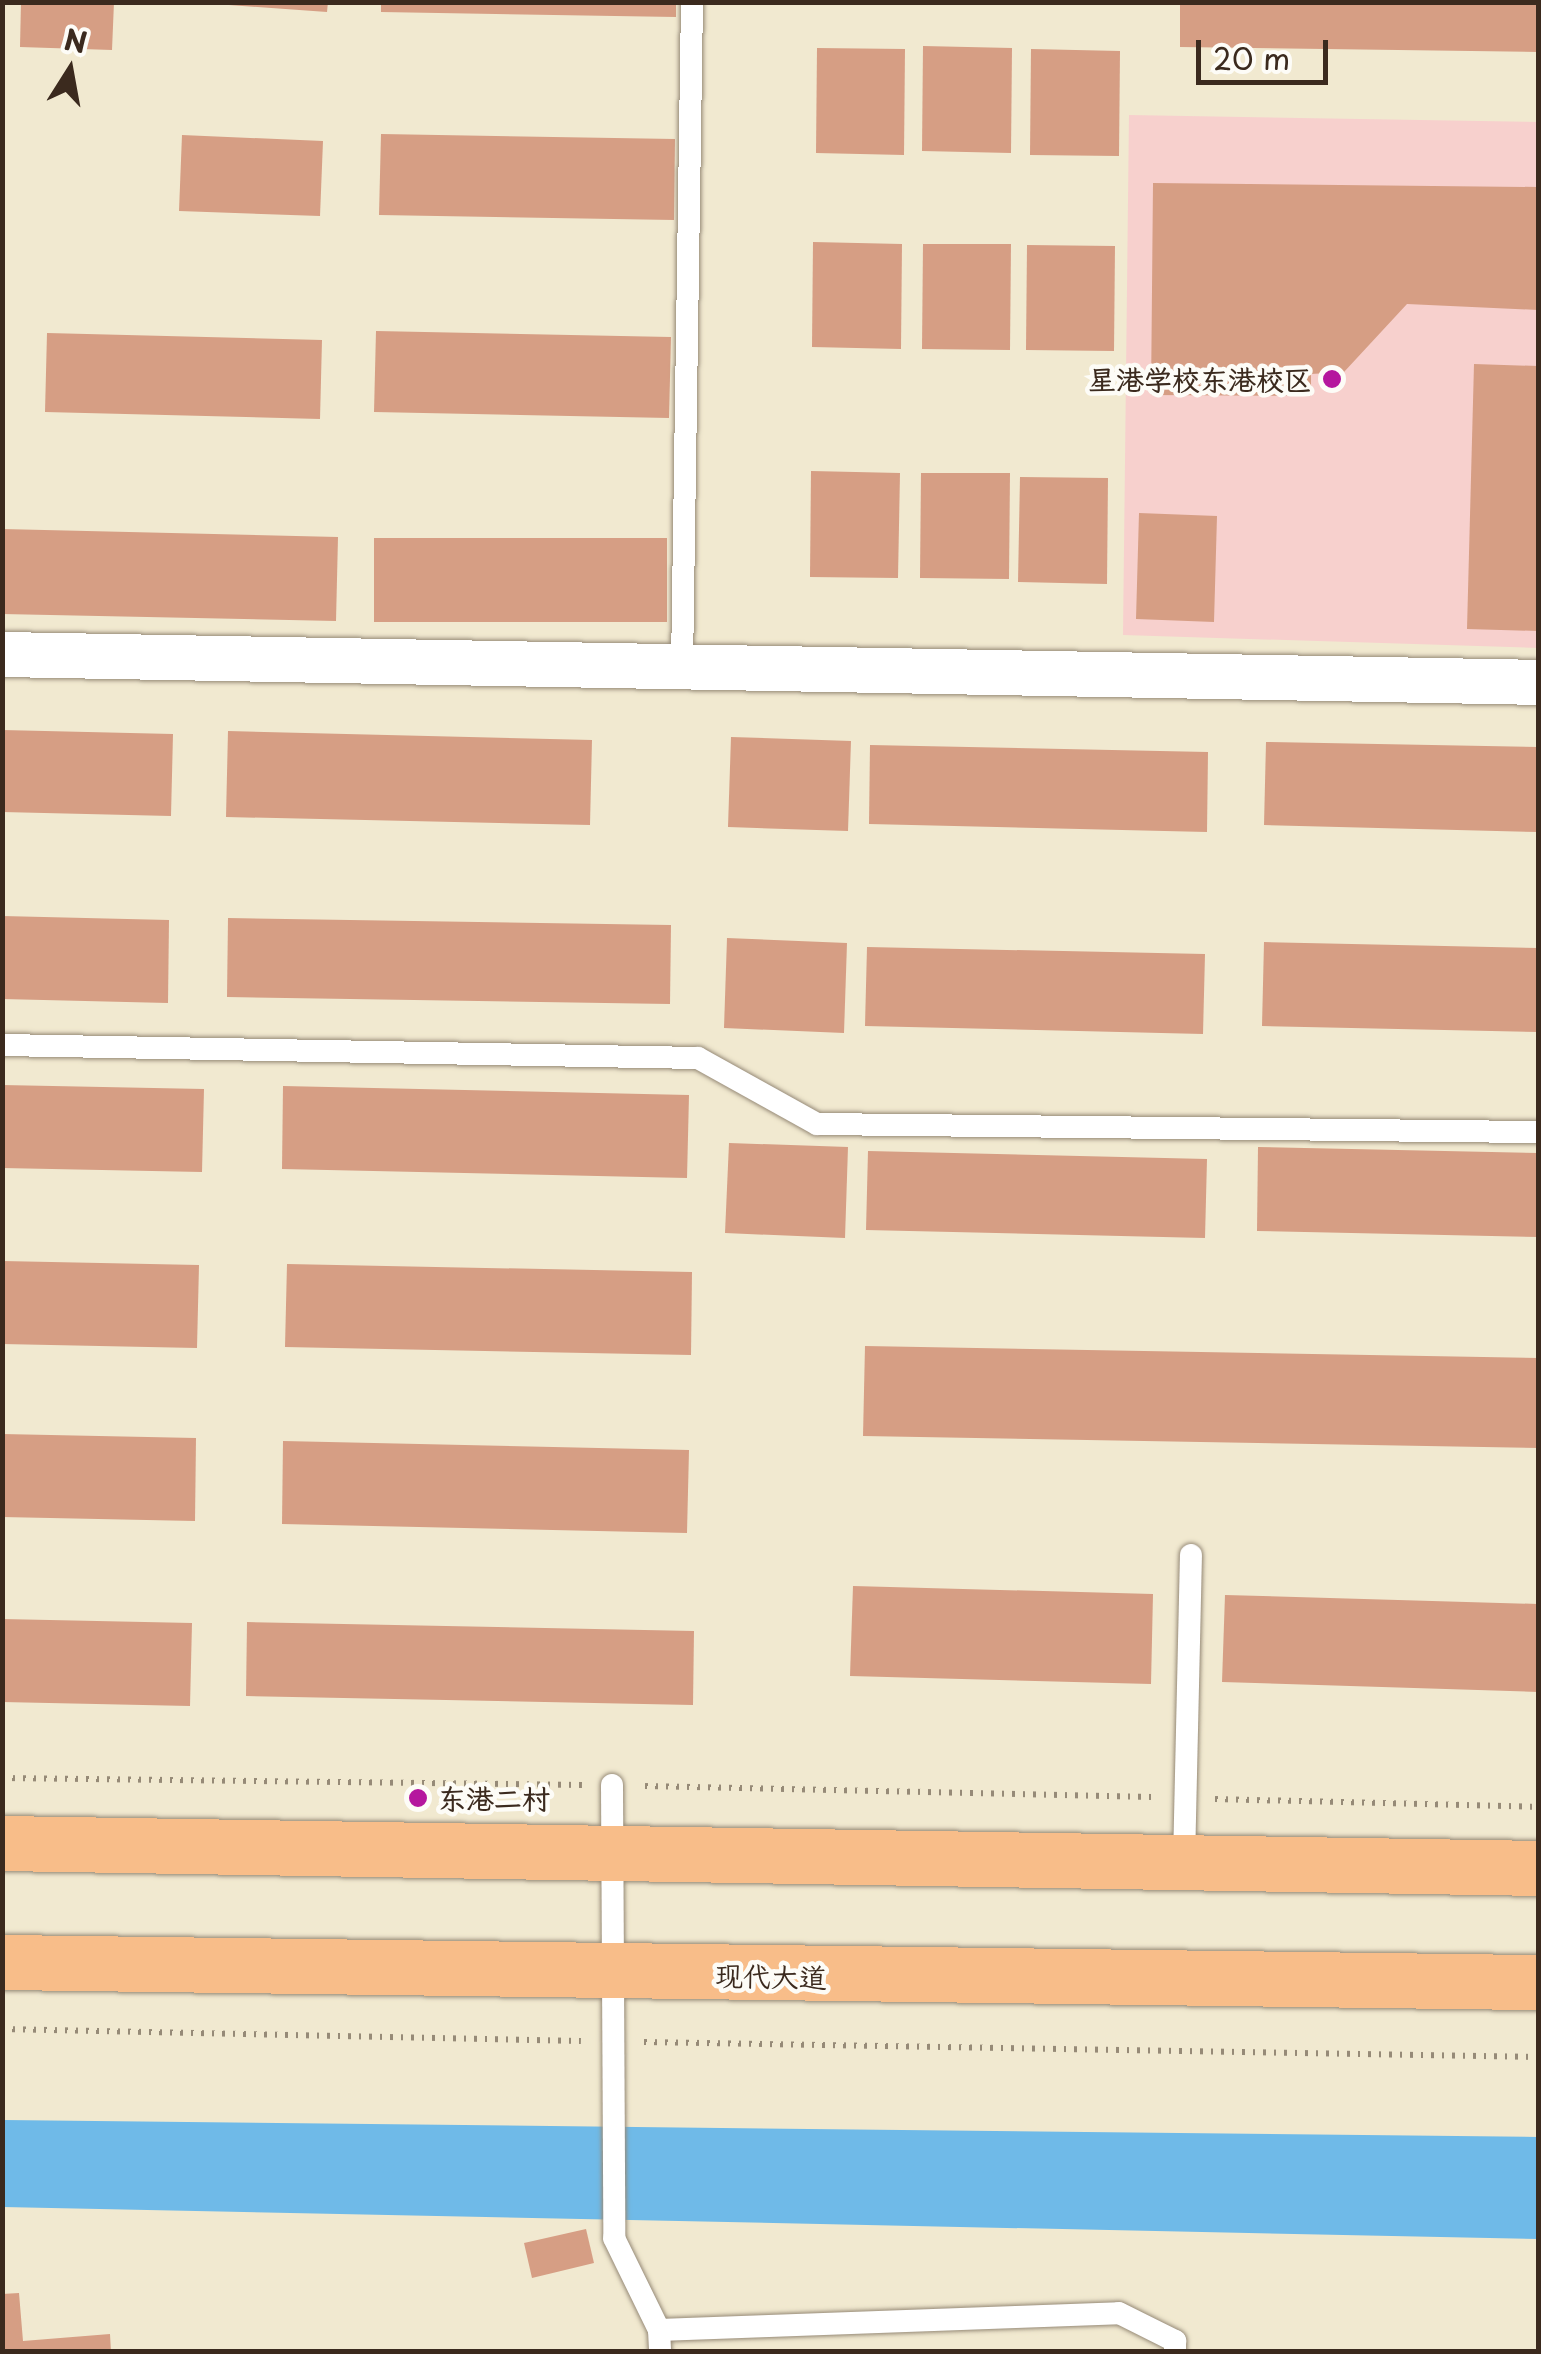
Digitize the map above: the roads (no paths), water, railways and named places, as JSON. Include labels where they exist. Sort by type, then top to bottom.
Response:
[{"type":"main road","points":[[2,1843],[1538,1868]]},
{"type":"main road","name":"现代大道","points":[[2,1962],[608,1974],[1538,1982]]},
{"type":"street","points":[[2,654],[1538,682]]},
{"type":"lane","points":[[682,666],[692,2]]},
{"type":"lane","points":[[2,1045],[698,1058],[818,1124],[1538,1132]]},
{"type":"lane","points":[[1184,1862],[1191,1555]]},
{"type":"lane","points":[[612,1786],[608,1974],[614,2238],[660,2341],[1118,2313],[1175,2341],[1175,2352]]},
{"type":"water","points":[[3,2120],[1538,2137],[1538,2239],[3,2207]]},
{"type":"place","name":"星港学校东港校区","points":[[1332,379]]},
{"type":"place","name":"东港二村","points":[[418,1798]]}]
